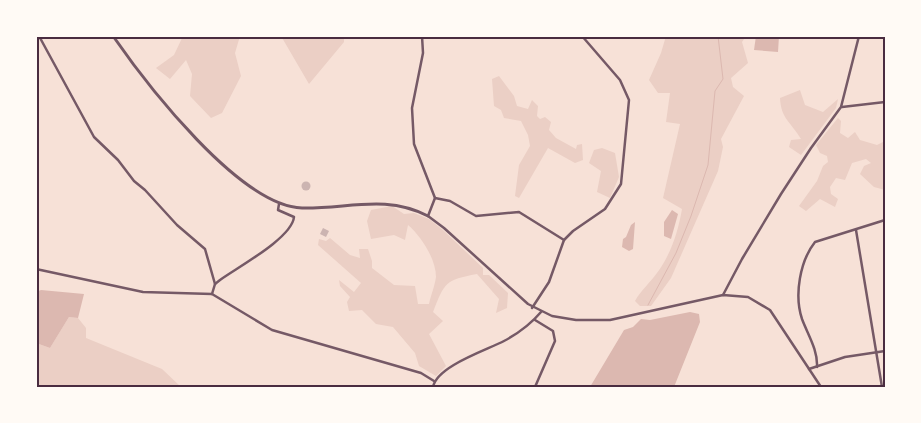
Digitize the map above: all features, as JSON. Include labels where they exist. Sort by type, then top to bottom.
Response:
[{"type":"street","points":[[39,36],[94,137],[118,160],[134,181],[145,190],[177,225],[205,249],[215,284],[212,294]]},
{"type":"street","points":[[113,36],[134,67],[184,125],[240,179],[257,193],[279,204],[300,208],[395,204],[428,216],[532,308],[565,319],[610,320],[723,295],[748,297],[770,310],[820,387]]},
{"type":"street","points":[[422,36],[422,53],[412,108],[414,144],[435,198],[428,216]]},
{"type":"street","points":[[532,308],[549,282],[564,240],[573,231],[605,208],[621,184],[629,100],[626,89],[620,80],[582,36]]},
{"type":"street","points":[[723,295],[781,194],[841,107],[859,36]]},
{"type":"street","points":[[841,107],[885,102]]},
{"type":"street","points":[[435,198],[450,201],[476,216],[519,212],[564,240]]},
{"type":"street","points":[[215,284],[254,258],[290,230],[294,217],[278,210],[279,204]]},
{"type":"street","points":[[817,367],[818,357],[801,317],[798,284],[808,251],[815,242],[885,220]]},
{"type":"street","points":[[856,230],[882,387]]},
{"type":"street","points":[[36,269],[143,292],[212,294],[272,330],[421,373],[434,381]]},
{"type":"street","points":[[433,387],[434,381],[460,362],[503,342],[529,326],[541,312]]},
{"type":"street","points":[[535,320],[553,332],[554,341],[535,387]]},
{"type":"street","points":[[809,369],[845,357],[885,351]]},
{"type":"shaded area","points":[[183,36],[240,36],[235,53],[241,76],[222,113],[211,118],[190,96],[192,74],[186,60],[170,79],[156,68],[174,55]]},
{"type":"shaded area","points":[[281,36],[344,36],[344,42],[309,84]]},
{"type":"shaded area","points":[[666,36],[746,36],[742,42],[748,63],[731,78],[733,87],[744,96],[721,139],[723,147],[718,171],[671,278],[651,306],[640,306],[635,301],[666,258],[676,234],[682,209],[663,198],[680,124],[666,122],[670,93],[658,93],[649,80]]},
{"type":"shaded area","points":[[756,36],[779,36],[778,52],[754,50]]},
{"type":"shaded area","points":[[499,76],[514,96],[517,106],[528,109],[532,100],[538,106],[537,116],[540,119],[545,117],[551,122],[549,130],[556,138],[576,149],[577,145],[582,144],[583,160],[575,163],[548,148],[519,198],[515,196],[519,165],[530,146],[528,135],[521,121],[504,118],[501,110],[494,106],[492,79]]},
{"type":"shaded area","points":[[800,90],[805,105],[823,112],[838,99],[836,108],[801,155],[789,147],[791,140],[801,139],[784,116],[780,98]]},
{"type":"shaded area","points":[[838,118],[841,121],[840,133],[848,138],[855,132],[860,140],[877,145],[885,141],[885,190],[874,187],[860,174],[864,166],[871,163],[866,159],[852,163],[845,180],[836,178],[830,187],[831,194],[838,199],[835,207],[820,199],[806,211],[799,206],[817,181],[823,166],[828,162],[827,156],[820,153],[816,145]]},
{"type":"shaded area","points":[[602,148],[615,153],[619,177],[610,198],[597,192],[601,171],[589,163],[594,150]]},
{"type":"shaded area","points":[[392,206],[404,214],[414,213],[429,219],[483,268],[483,275],[489,275],[508,293],[507,308],[496,313],[499,299],[477,274],[458,278],[444,288],[433,312],[443,321],[429,334],[446,366],[436,376],[419,366],[415,353],[393,327],[376,324],[362,310],[349,311],[347,302],[350,297],[340,286],[339,280],[354,292],[361,283],[318,245],[319,239],[326,241],[330,238],[350,255],[360,258],[359,249],[368,249],[372,268],[394,285],[415,286],[418,304],[429,304],[436,277],[435,270],[427,248],[413,230],[408,225],[405,240],[394,235],[371,239],[367,221],[371,210]]},
{"type":"shaded area","points":[[672,210],[678,214],[671,239],[664,236],[664,222]]},
{"type":"shaded area","points":[[635,222],[633,249],[629,251],[622,247],[623,239],[626,237],[631,225]]},
{"type":"shaded area","points":[[41,290],[84,294],[78,318],[69,317],[50,348],[36,343],[36,292]]},
{"type":"shaded area","points":[[690,312],[699,314],[700,322],[674,387],[590,387],[624,330],[633,327],[641,319],[650,320]]},
{"type":"shaded area","points":[[69,317],[78,318],[86,328],[86,338],[162,369],[181,387],[36,387],[36,343],[50,348]]},
{"type":"building","points":[[306,182],[310,186],[306,190],[302,186]]},
{"type":"building","points":[[323,228],[329,231],[326,237],[320,234]]},
{"type":"waterway","points":[[648,305],[676,253],[708,165],[715,91],[723,79],[718,36]]}]
